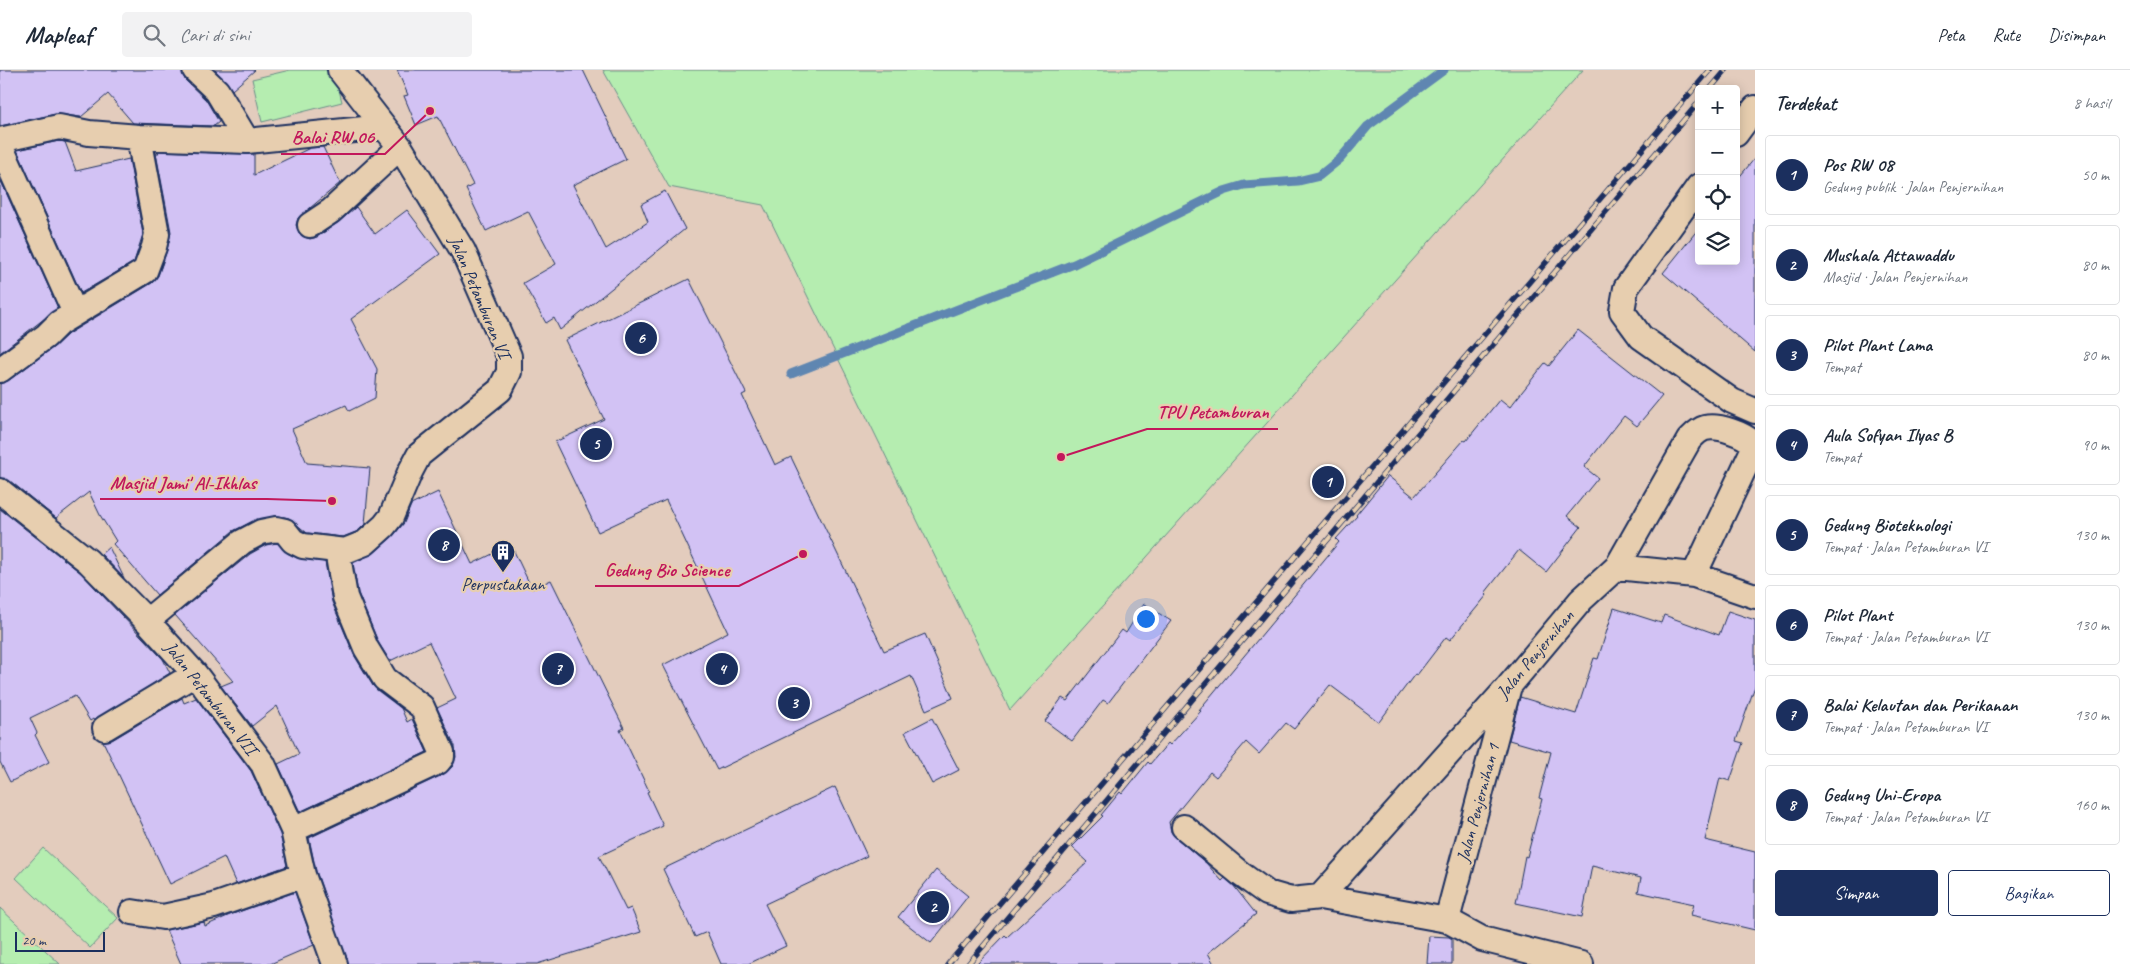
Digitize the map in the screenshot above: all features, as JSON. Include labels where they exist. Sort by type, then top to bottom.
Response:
[{"type":"street","points":[[195,70],[217,90],[247,142]]},
{"type":"street","name":"Jalan Petamburan VI","points":[[146,621],[242,542],[261,532],[276,529],[285,531],[293,541],[303,546],[345,552],[365,543],[384,526],[398,502],[410,472],[419,456],[500,390],[509,372],[509,356],[463,251],[400,147],[340,70]]},
{"type":"street","points":[[1739,130],[1755,108]]},
{"type":"street","points":[[0,140],[59,127],[89,132],[139,136],[247,142],[384,127]]},
{"type":"street","points":[[0,370],[46,336],[59,323],[145,271],[157,234],[139,136]]},
{"type":"street","points":[[0,146],[75,313]]},
{"type":"street","points":[[310,225],[330,210],[400,147]]},
{"type":"street","points":[[1695,192],[1626,288],[1622,311],[1641,337],[1732,400],[1755,411]]},
{"type":"street","name":"Jalan Penjernihan","points":[[1320,897],[1509,686],[1581,600],[1617,567],[1689,440],[1698,431],[1707,428],[1748,438],[1754,444],[1752,452],[1694,575]]},
{"type":"street","name":"Jalan Petamburan VII","points":[[0,491],[88,562],[146,621],[195,674],[263,764],[293,830],[304,875],[335,964]]},
{"type":"street","points":[[293,830],[438,762],[442,756],[442,752],[422,707],[385,679],[366,648],[345,597],[337,550]]},
{"type":"street","points":[[1617,567],[1694,575],[1755,596]]},
{"type":"street","points":[[105,728],[195,674]]},
{"type":"street","name":"Jalan Penjernihan 1","points":[[1447,920],[1509,686]]},
{"type":"street","points":[[1184,827],[1267,893],[1291,900],[1320,897],[1447,920],[1482,938],[1581,964]]},
{"type":"street","points":[[132,912],[163,917],[206,908],[259,892],[304,875]]},
{"type":"green space","points":[[290,70],[334,70],[342,102],[262,122],[252,79]]},
{"type":"green space","points":[[603,70],[1583,70],[1010,710],[763,205],[669,187]]},
{"type":"green space","points":[[43,848],[118,918],[90,948],[16,878]]},
{"type":"green space","points":[[0,908],[60,964],[0,964]]},
{"type":"building","points":[[0,70],[182,70],[185,80],[206,100],[219,122],[214,126],[133,123],[108,94],[81,117],[56,114],[0,126]]},
{"type":"building","points":[[215,70],[255,70],[232,90]]},
{"type":"building","points":[[397,70],[583,70],[626,159],[573,185],[606,249],[648,222],[641,204],[665,191],[685,229],[560,330],[554,318],[546,323],[523,283],[556,264],[528,211],[486,231],[466,189],[473,185],[438,116],[416,125],[404,96],[408,95]]},
{"type":"building","points":[[59,141],[65,142],[76,171],[129,159],[143,234],[134,262],[81,293],[17,150]]},
{"type":"building","points":[[323,147],[340,183],[298,218],[296,225],[299,233],[310,239],[317,237],[339,222],[356,207],[375,234],[407,210],[440,254],[351,319],[377,369],[375,398],[349,411],[346,405],[292,429],[307,463],[370,468],[365,524],[358,531],[343,537],[307,533],[289,518],[279,516],[258,519],[233,531],[157,595],[113,544],[116,541],[89,492],[56,518],[9,480],[0,478],[0,384],[8,381],[54,347],[68,334],[152,283],[158,276],[171,232],[156,153],[159,153],[157,151],[254,154],[254,175],[310,148]]},
{"type":"building","points":[[1755,158],[1755,352],[1663,273],[1695,233],[1695,265],[1740,265],[1740,176]]},
{"type":"building","points":[[0,179],[58,308],[0,353]]},
{"type":"building","points":[[689,279],[746,393],[742,395],[775,465],[791,457],[884,651],[925,634],[953,698],[926,710],[911,676],[717,770],[663,665],[728,632],[666,500],[598,532],[555,442],[604,419],[565,340]]},
{"type":"building","points":[[1578,330],[1662,396],[1637,426],[1624,416],[1584,467],[1598,478],[1567,516],[1581,527],[1546,572],[1519,550],[1485,593],[1487,595],[1450,640],[1446,637],[1379,722],[1330,685],[1294,729],[1286,723],[1259,754],[1246,742],[1216,777],[1210,772],[1169,822],[1171,832],[1175,837],[1206,863],[1222,881],[1225,878],[1233,885],[1256,914],[1208,953],[1214,964],[977,964],[1005,935],[1007,937],[1088,862],[1072,847],[1103,816],[1101,815],[1120,792],[1122,794],[1148,762],[1150,764],[1168,743],[1170,745],[1201,711],[1199,710],[1339,542],[1336,539],[1357,516],[1388,476],[1414,497],[1464,440],[1466,441],[1500,399],[1510,407],[1545,363],[1549,366]]},
{"type":"building","points":[[438,492],[472,564],[511,545],[532,589],[551,580],[624,728],[620,730],[649,791],[647,792],[663,826],[599,856],[626,910],[631,908],[641,932],[537,964],[348,964],[316,871],[309,838],[444,774],[453,766],[456,757],[455,746],[437,708],[456,699],[429,642],[390,661],[378,642],[358,593],[353,563],[374,553],[393,536],[404,523],[411,505]]},
{"type":"building","points":[[0,509],[81,573],[163,659],[170,673],[94,721],[93,719],[90,721],[75,696],[30,718],[37,733],[35,735],[49,762],[10,782],[0,762]]},
{"type":"building","points":[[277,543],[287,553],[297,558],[325,562],[332,602],[354,655],[373,686],[401,708],[407,722],[412,719],[427,752],[300,812],[278,764],[299,754],[277,706],[252,726],[221,686],[233,681],[175,615],[250,554],[266,545]]},
{"type":"building","points":[[109,547],[124,578],[101,554]]},
{"type":"building","points":[[1144,604],[1171,621],[1108,703],[1103,700],[1072,741],[1045,721],[1062,698],[1067,701],[1122,630],[1126,633]]},
{"type":"building","points":[[1614,608],[1661,623],[1664,615],[1719,635],[1728,611],[1755,620],[1755,686],[1736,741],[1743,743],[1730,781],[1720,778],[1705,840],[1755,852],[1755,930],[1691,915],[1694,904],[1638,892],[1641,878],[1592,866],[1582,917],[1516,903],[1525,856],[1527,857],[1542,799],[1539,798],[1551,752],[1509,740],[1520,697],[1576,714],[1594,658],[1598,659]]},
{"type":"building","points":[[182,698],[184,703],[196,698],[251,771],[280,834],[287,866],[236,884],[224,857],[170,884],[103,741],[112,740]]},
{"type":"building","points":[[932,718],[959,770],[932,784],[905,732]]},
{"type":"building","points":[[835,787],[867,856],[765,904],[786,946],[748,964],[721,964],[707,932],[695,937],[663,869]]},
{"type":"building","points":[[936,870],[968,896],[931,943],[898,917]]},
{"type":"building","points":[[295,892],[314,945],[270,964],[181,964],[166,930],[204,922],[205,926]]},
{"type":"building","points":[[1429,936],[1449,937],[1452,939],[1452,964],[1427,964]]},
{"type":"waterway","points":[[791,374],[1074,264],[1224,191],[1244,185],[1298,181],[1319,176],[1340,159],[1368,126],[1444,70]]},
{"type":"railway","points":[[948,964],[1710,70]]},
{"type":"railway","points":[[1713,85],[1726,70]]},
{"type":"railway","points":[[968,964],[1695,107]]},
{"type":"place","name":"Balai RW 06","points":[[430,111]]},
{"type":"place","name":"Pilot Plant","points":[[641,338]]},
{"type":"place","name":"Gedung Bioteknologi","points":[[596,444]]},
{"type":"place","name":"TPU Petamburan","points":[[1061,457]]},
{"type":"place","name":"Pos RW 08","points":[[1328,482]]},
{"type":"place","name":"Masjid Jami' Al-Ikhlas","points":[[332,501]]},
{"type":"place","name":"Gedung Uni-Eropa","points":[[444,545]]},
{"type":"place","name":"Gedung Bio Science","points":[[803,554]]},
{"type":"place","name":"Perpustakaan","points":[[503,573]]},
{"type":"place","name":"Balai Kelautan dan Perikanan","points":[[558,669]]},
{"type":"place","name":"Aula Sofyan Ilyas B","points":[[722,669]]},
{"type":"place","name":"Pilot Plant Lama","points":[[794,703]]},
{"type":"place","name":"Mushala Attawaddu","points":[[933,907]]}]
